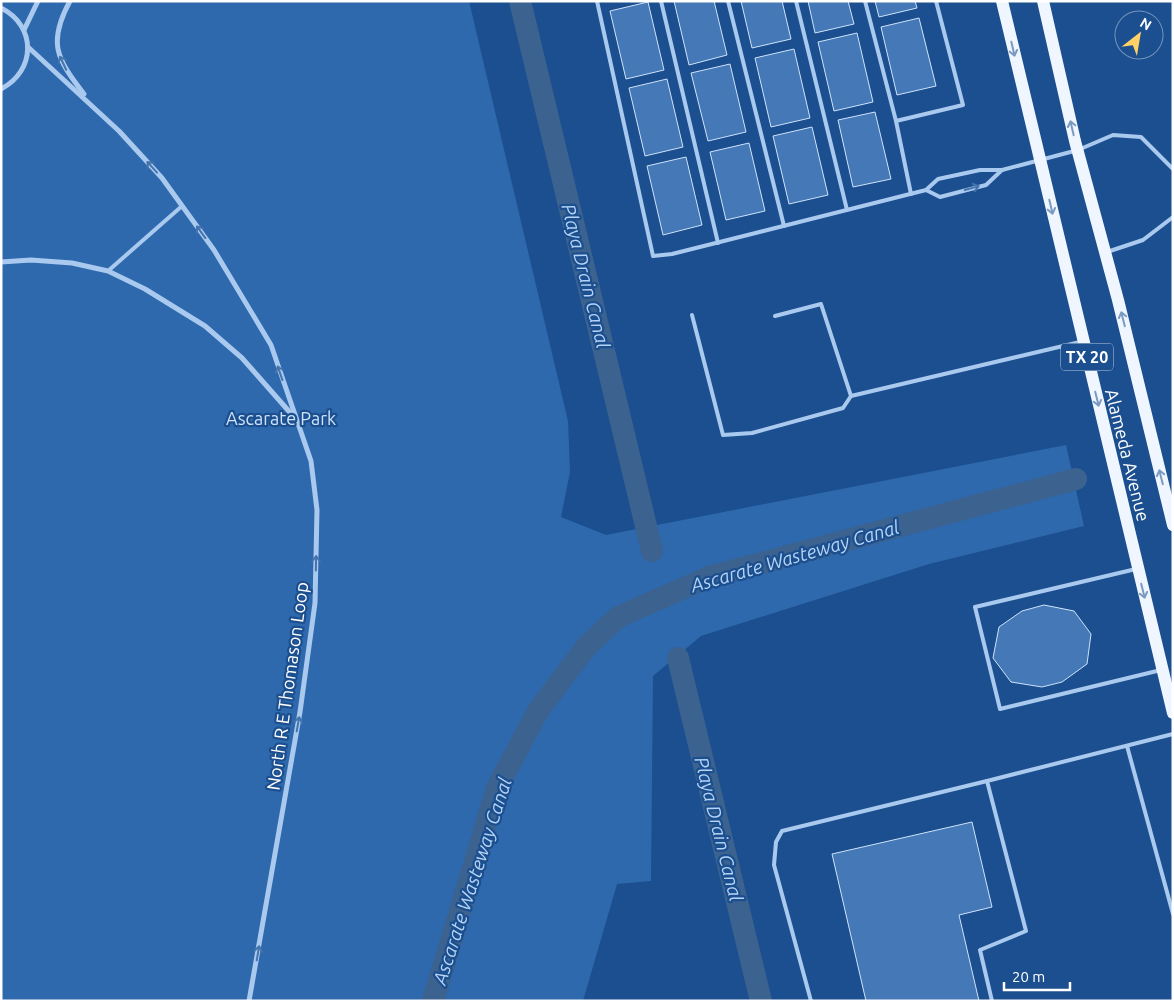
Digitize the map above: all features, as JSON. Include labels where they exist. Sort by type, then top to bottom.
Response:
[{"type":"main road","name":"Alameda Avenue","points":[[1002,1],[1173,712]]},
{"type":"main road","name":"Alameda Avenue","points":[[1043,1],[1078,150],[1173,524]]},
{"type":"street","points":[[24,30],[38,1]]},
{"type":"street","points":[[70,1],[61,18],[56,39],[60,57],[68,74],[90,103]]},
{"type":"street","points":[[1,8],[18,20],[24,30],[28,48],[26,62],[20,74],[10,84],[1,89]]},
{"type":"street","name":"North R E Thomason Loop","points":[[28,48],[119,131],[162,178],[214,250],[271,345],[311,461],[317,510],[315,603],[300,712],[249,1001]]},
{"type":"street","points":[[1,262],[31,260],[72,263],[108,271],[145,289],[205,326],[242,358],[296,419]]},
{"type":"lane","points":[[597,1],[653,256],[672,254],[718,243],[912,194],[926,190],[938,179],[980,170],[1002,170],[1078,150],[1113,135],[1142,137],[1173,169]]},
{"type":"lane","points":[[661,1],[718,243]]},
{"type":"lane","points":[[728,1],[784,226]]},
{"type":"lane","points":[[796,1],[847,210]]},
{"type":"lane","points":[[865,1],[896,121],[912,194]]},
{"type":"lane","points":[[896,121],[963,105],[936,1]]},
{"type":"lane","points":[[926,190],[940,197],[986,184],[1002,170]]},
{"type":"lane","points":[[108,271],[182,206]]},
{"type":"lane","points":[[1105,252],[1143,240],[1173,217]]},
{"type":"lane","points":[[775,316],[820,304],[851,396]]},
{"type":"lane","points":[[692,315],[723,434],[752,433],[843,408],[851,396],[1083,341]]},
{"type":"lane","points":[[1138,568],[975,607],[1000,709],[1162,670]]},
{"type":"lane","points":[[811,1001],[774,865],[776,842],[782,831],[1173,734]]},
{"type":"lane","points":[[1127,746],[1172,903],[1173,914]]},
{"type":"lane","points":[[987,781],[1026,931],[980,950],[992,1001]]},
{"type":"green space","name":"Ascarate Park","points":[[1,1],[469,1],[568,421],[570,472],[561,517],[606,535],[1066,445],[1084,526],[929,564],[701,636],[653,676],[651,881],[617,884],[583,1001],[1,1001]]},
{"type":"building","points":[[674,1],[714,1],[727,55],[689,65]]},
{"type":"building","points":[[741,1],[782,1],[791,39],[752,48]]},
{"type":"building","points":[[808,1],[848,1],[854,24],[815,33]]},
{"type":"building","points":[[875,1],[915,1],[917,8],[879,17]]},
{"type":"building","points":[[648,2],[664,70],[626,79],[610,11]]},
{"type":"building","points":[[919,18],[936,86],[897,95],[881,27]]},
{"type":"building","points":[[857,33],[873,102],[834,111],[818,42]]},
{"type":"building","points":[[794,49],[810,118],[771,127],[755,58]]},
{"type":"building","points":[[730,64],[746,132],[708,141],[691,73]]},
{"type":"building","points":[[667,79],[683,147],[645,156],[629,88]]},
{"type":"building","points":[[875,112],[891,179],[853,187],[838,120]]},
{"type":"building","points":[[812,127],[828,195],[789,204],[773,136]]},
{"type":"building","points":[[749,143],[765,211],[726,220],[710,152]]},
{"type":"building","points":[[686,157],[702,225],[663,235],[647,166]]},
{"type":"building","points":[[1044,605],[1074,611],[1091,634],[1087,664],[1062,682],[1042,687],[1011,682],[993,658],[999,627],[1022,611]]},
{"type":"building","points":[[972,822],[992,907],[959,915],[979,1001],[866,1001],[832,854]]},
{"type":"waterway","name":"Playa Drain Canal","points":[[520,1],[652,551]]},
{"type":"waterway","name":"Ascarate Wasteway Canal","points":[[433,1001],[497,788],[538,711],[586,647],[618,617],[709,577],[1076,479]]},
{"type":"waterway","name":"Playa Drain Canal","points":[[678,658],[761,1001]]}]
